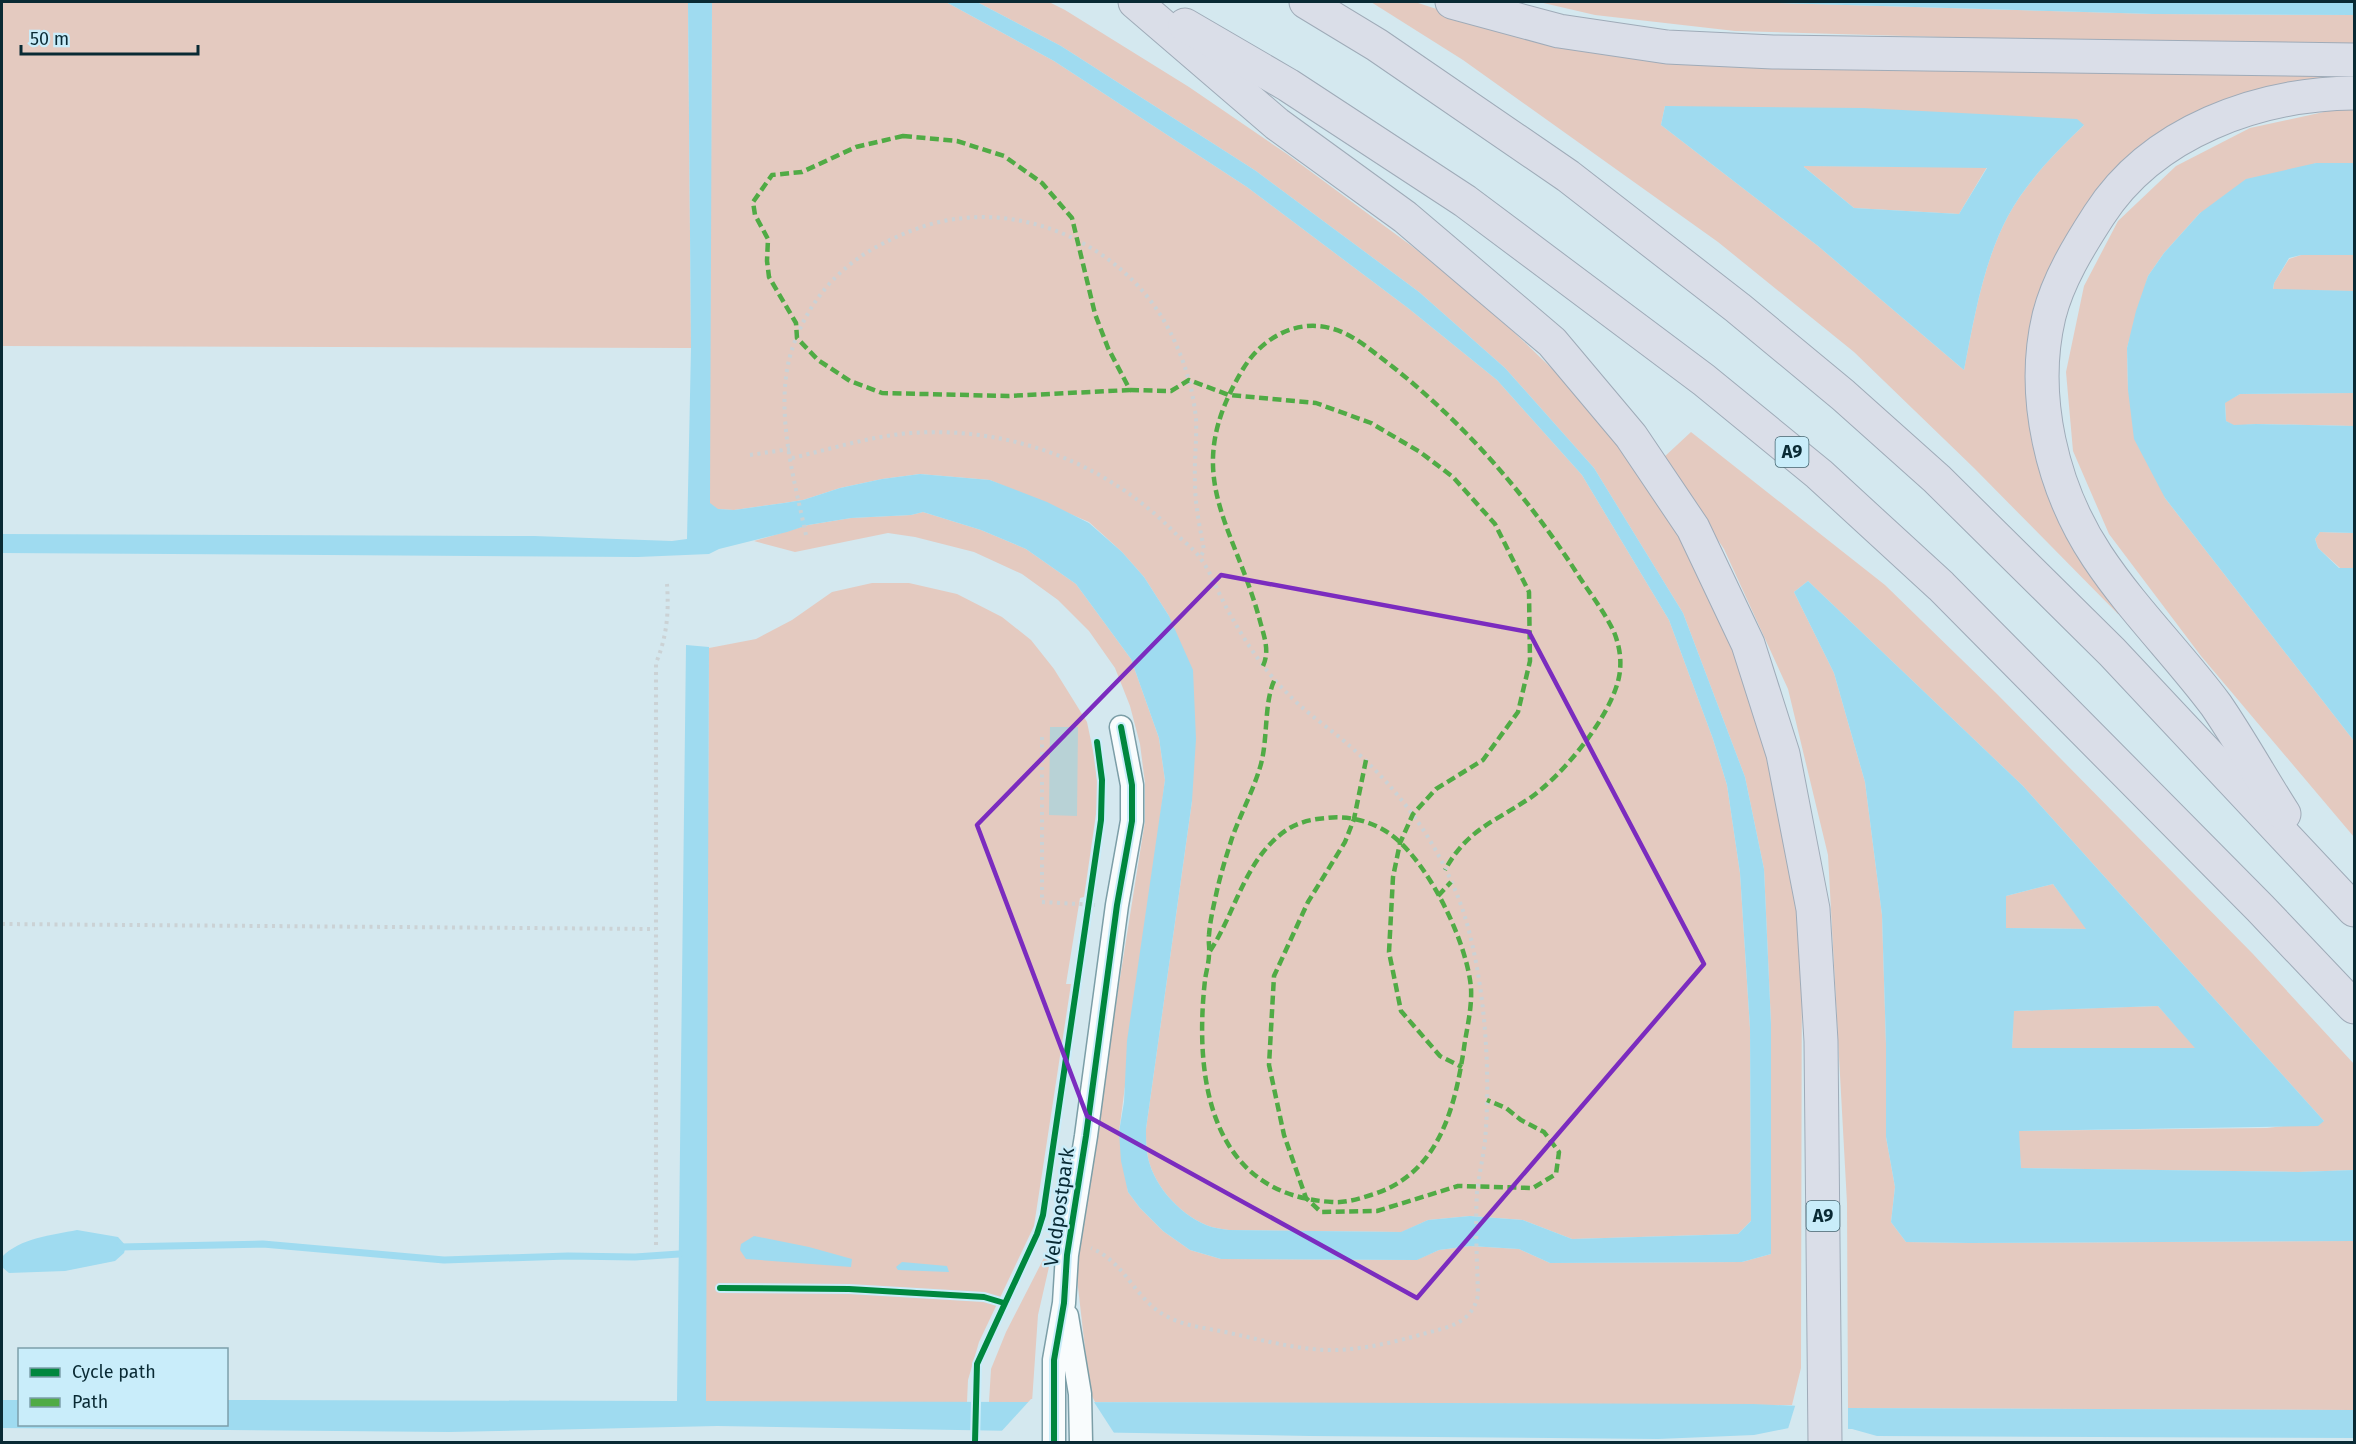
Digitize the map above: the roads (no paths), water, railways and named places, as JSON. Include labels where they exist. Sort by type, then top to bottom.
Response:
[{"type":"highway","name":"A9","points":[[1135,2],[1277,124],[1405,217],[1552,342],[1631,436],[1693,528],[1748,644],[1783,754],[1813,909],[1821,1041],[1825,1443]]},
{"type":"highway","name":"A9","points":[[1144,2],[1288,85],[1465,201],[1704,380],[1819,474],[1941,586],[2355,1007]]},
{"type":"highway","points":[[1306,2],[1377,45],[1568,176],[1738,308],[1843,395],[1937,479],[2112,652],[2355,910]]},
{"type":"highway","points":[[1452,2],[1559,31],[1667,47],[1773,52],[2355,60]]},
{"type":"highway","points":[[2323,876],[2216,705],[2138,612],[2096,555],[2081,528],[2060,482],[2048,439],[2044,406],[2045,346],[2050,315],[2073,256],[2106,204],[2128,179],[2150,161],[2175,142],[2233,114],[2276,101],[2327,93],[2355,93]]},
{"type":"street","name":"Veldpostpark","points":[[1054,1441],[1054,1359],[1064,1303],[1067,1255],[1086,1136],[1117,905],[1132,821],[1132,785],[1121,727]]},
{"type":"street","name":"Veldpostpark","points":[[1064,1303],[1080,1394],[1081,1442]]},
{"type":"water","points":[[688,2],[712,2],[710,503],[718,509],[734,510],[803,500],[840,488],[920,474],[990,480],[1047,502],[1089,523],[1122,552],[1144,577],[1169,616],[1193,670],[1196,739],[1192,801],[1146,1129],[1150,1164],[1160,1186],[1168,1196],[1196,1220],[1209,1226],[1229,1230],[1401,1232],[1428,1220],[1470,1216],[1523,1220],[1572,1239],[1738,1234],[1751,1221],[1750,1028],[1740,873],[1727,785],[1713,739],[1669,620],[1582,475],[1497,380],[1408,308],[1247,187],[1054,61],[946,2],[977,2],[1061,46],[1256,171],[1419,292],[1505,368],[1594,468],[1683,613],[1745,777],[1764,869],[1771,1024],[1771,1254],[1742,1262],[1550,1263],[1519,1249],[1470,1246],[1439,1250],[1417,1260],[1221,1259],[1190,1250],[1163,1231],[1128,1192],[1121,1161],[1119,1132],[1124,1102],[1127,1041],[1165,780],[1159,738],[1131,659],[1076,584],[1026,549],[981,530],[923,512],[911,515],[851,518],[808,525],[719,549],[709,554],[638,557],[2,553],[2,534],[534,536],[672,541],[687,539],[691,348]]},
{"type":"water","points":[[1747,2],[2354,2],[2354,15],[2154,14]]},
{"type":"water","points":[[1665,106],[1863,108],[2077,119],[2084,125],[2033,179],[2016,203],[1999,234],[1986,272],[1964,370],[1818,246],[1661,125]],"holes":[[[1804,166],[1987,168],[1959,214],[1854,208]]]},
{"type":"water","points":[[2316,163],[2354,163],[2354,255],[2301,255],[2289,258],[2274,283],[2273,289],[2354,291],[2354,393],[2240,394],[2225,403],[2226,421],[2234,425],[2354,426],[2354,533],[2320,532],[2315,539],[2318,548],[2339,568],[2354,568],[2354,741],[2165,498],[2134,439],[2128,390],[2127,348],[2136,311],[2148,276],[2164,253],[2200,213],[2246,179]]},
{"type":"water","points":[[1808,581],[2023,786],[2324,1121],[2318,1126],[2019,1131],[2021,1168],[2298,1172],[2354,1170],[2354,1241],[1906,1242],[1891,1222],[1895,1187],[1886,1137],[1882,915],[1865,782],[1834,673],[1794,592]],"holes":[[[2053,884],[2086,929],[2006,928],[2006,896]],[[2158,1006],[2195,1048],[2012,1048],[2014,1011]]]},
{"type":"water","points":[[686,645],[709,647],[706,1401],[1753,1404],[1848,1408],[2354,1410],[2354,1438],[1877,1436],[1852,1429],[1789,1428],[1754,1435],[1658,1439],[1310,1436],[717,1426],[449,1432],[2,1428],[2,1400],[18,1400],[18,1426],[228,1426],[228,1400],[677,1401]]},
{"type":"water","points":[[77,1230],[118,1237],[126,1246],[124,1253],[115,1261],[65,1271],[9,1273],[2,1267],[2,1257],[18,1245],[37,1238]]},
{"type":"water","points":[[754,1236],[809,1247],[852,1259],[851,1267],[746,1259],[740,1250],[741,1244]]},
{"type":"water","points":[[902,1262],[947,1266],[949,1272],[898,1270],[896,1267]]},
{"type":"waterway","points":[[119,1247],[263,1244],[444,1260],[568,1256],[635,1257],[679,1254]]}]
